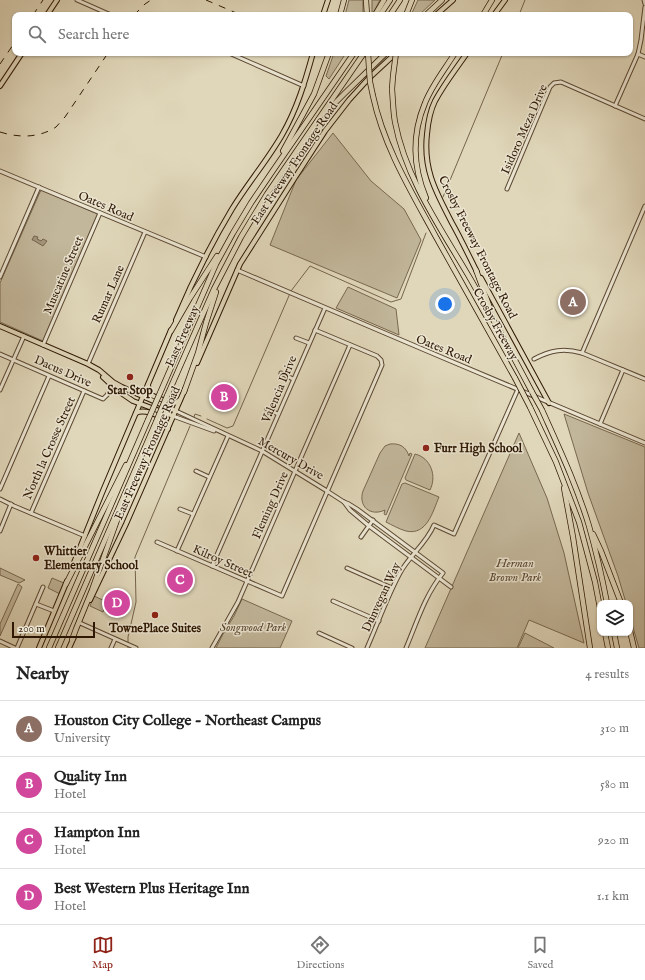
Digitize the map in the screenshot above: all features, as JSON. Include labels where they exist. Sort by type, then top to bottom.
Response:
[{"type":"highway","points":[[341,12],[344,0]]},
{"type":"highway","points":[[366,0],[367,12]]},
{"type":"highway","points":[[377,12],[384,0]]},
{"type":"highway","points":[[382,12],[390,0]]},
{"type":"highway","points":[[392,12],[400,0]]},
{"type":"highway","points":[[407,12],[412,0]]},
{"type":"highway","points":[[430,12],[439,0]]},
{"type":"highway","points":[[430,12],[442,0]]},
{"type":"highway","points":[[484,12],[492,0]]},
{"type":"highway","points":[[272,172],[314,94],[328,56]]},
{"type":"highway","name":"East Freeway","points":[[49,648],[213,271],[232,232],[352,56]]},
{"type":"highway","name":"East Freeway","points":[[58,648],[199,322],[224,268],[256,211],[362,56]]},
{"type":"highway","name":"Crosby Freeway","points":[[368,56],[370,82],[379,121],[395,162],[530,406],[556,462],[579,522],[598,600]]},
{"type":"highway","points":[[302,143],[329,109],[383,56]]},
{"type":"highway","name":"Crosby Freeway","points":[[396,56],[392,89],[395,121],[404,155],[411,173],[435,218],[494,319],[542,410],[564,460],[589,526],[606,600]]},
{"type":"highway","points":[[435,218],[424,194],[418,172],[416,161],[416,138],[425,101],[453,56]]},
{"type":"highway","points":[[171,331],[232,232]]},
{"type":"highway","points":[[184,392],[198,353],[210,307],[224,268]]},
{"type":"highway","points":[[476,270],[494,319]]},
{"type":"highway","points":[[66,584],[143,431]]},
{"type":"highway","points":[[72,640],[92,590],[137,465]]},
{"type":"highway","points":[[562,477],[590,648]]},
{"type":"highway","points":[[589,526],[601,551],[620,600]]},
{"type":"highway","points":[[606,636],[608,648]]},
{"type":"highway","points":[[614,636],[616,647]]},
{"type":"highway","points":[[631,636],[634,648]]},
{"type":"main road","points":[[49,12],[57,0]]},
{"type":"main road","points":[[325,12],[328,0]]},
{"type":"main road","points":[[439,12],[453,0]]},
{"type":"main road","points":[[496,12],[505,0]]},
{"type":"main road","points":[[0,86],[20,56]]},
{"type":"main road","name":"East Freeway Frontage Road","points":[[38,648],[66,584],[142,397],[190,287],[233,207],[282,134],[304,86],[312,56]]},
{"type":"main road","name":"East Freeway Frontage Road","points":[[69,648],[126,524],[237,270],[325,131],[349,100],[369,78],[393,56]]},
{"type":"main road","name":"Crosby Freeway Frontage Road","points":[[465,56],[435,102],[428,125],[426,143],[426,157],[429,171],[436,192],[476,270],[549,403]]},
{"type":"main road","name":"Mercury Drive","points":[[0,326],[88,364],[122,387],[176,411]]},
{"type":"main road","name":"Mercury Drive","points":[[88,364],[133,401],[173,416]]},
{"type":"main road","points":[[148,384],[151,395],[170,404],[174,404],[181,399]]},
{"type":"main road","points":[[136,413],[139,411],[145,411],[160,417],[165,421],[168,429]]},
{"type":"street","points":[[77,0],[105,12]]},
{"type":"street","points":[[644,0],[645,4]]},
{"type":"street","points":[[645,7],[638,54],[615,106],[645,119]]},
{"type":"street","points":[[638,54],[645,57]]},
{"type":"street","points":[[236,56],[304,86]]},
{"type":"street","name":"Isidoro Meza Drive","points":[[507,188],[550,87],[554,83],[560,82],[615,106]]},
{"type":"street","name":"Oates Road","points":[[0,171],[206,257]]},
{"type":"street","points":[[0,277],[39,187]]},
{"type":"street","points":[[582,353],[645,206]]},
{"type":"street","name":"Muscatine Street","points":[[43,345],[100,213]]},
{"type":"street","name":"Rumar Lane","points":[[88,364],[145,232]]},
{"type":"street","name":"Oates Road","points":[[237,270],[549,403],[645,442]]},
{"type":"street","name":"Valencia Drive","points":[[212,566],[314,330],[325,308]]},
{"type":"street","points":[[314,330],[377,356],[381,360],[382,365],[328,491]]},
{"type":"street","points":[[0,390],[24,336]]},
{"type":"street","points":[[296,338],[309,343]]},
{"type":"street","name":"Fleming Drive","points":[[212,648],[238,602],[350,345]]},
{"type":"street","points":[[534,359],[550,352],[567,350],[582,353],[645,379]]},
{"type":"street","name":"Dacus Drive","points":[[0,354],[103,399],[113,386]]},
{"type":"street","points":[[600,424],[623,370]]},
{"type":"street","points":[[281,373],[294,379]]},
{"type":"street","points":[[0,489],[49,376]]},
{"type":"street","name":"Dunvegan Way","points":[[367,648],[392,588],[400,573],[411,556],[427,538],[434,525],[454,534],[518,389]]},
{"type":"street","name":"North la Crosse Street","points":[[31,513],[84,391]]},
{"type":"street","points":[[267,409],[278,414]]},
{"type":"street","name":"Mercury Drive","points":[[176,411],[262,451],[344,502],[357,508],[443,573],[439,578]]},
{"type":"street","name":"Mercury Drive","points":[[173,416],[226,435]]},
{"type":"street","points":[[177,550],[226,435]]},
{"type":"street","points":[[196,471],[209,477]]},
{"type":"street","name":"Kilroy Street","points":[[157,542],[282,596],[328,491]]},
{"type":"street","points":[[0,499],[85,536]]},
{"type":"street","name":"Mercury Drive","points":[[344,502],[350,510],[369,526],[451,587]]},
{"type":"street","points":[[0,531],[11,504]]},
{"type":"street","points":[[180,509],[193,514]]},
{"type":"street","points":[[361,537],[373,520]]},
{"type":"street","points":[[347,568],[392,588]]},
{"type":"street","points":[[406,648],[428,596],[439,578]]},
{"type":"street","points":[[0,641],[16,648],[43,587]]},
{"type":"street","points":[[333,601],[378,621]]},
{"type":"street","points":[[36,604],[54,611]]},
{"type":"street","points":[[80,623],[135,648]]},
{"type":"street","points":[[319,633],[352,648]]},
{"type":"street","points":[[111,648],[115,639]]},
{"type":"green space","points":[[349,0],[363,0],[363,12],[346,12]]},
{"type":"green space","points":[[372,0],[380,0],[374,12],[372,12]]},
{"type":"green space","points":[[418,0],[435,0],[422,12],[412,12]]},
{"type":"green space","points":[[333,56],[344,56],[329,79],[326,76]]},
{"type":"green space","points":[[333,133],[371,181],[404,209],[421,240],[397,298],[270,245],[296,180]]},
{"type":"green space","points":[[42,190],[98,214],[43,341],[0,322],[0,283]]},
{"type":"green space","points":[[348,287],[396,309],[399,335],[336,308]]},
{"type":"green space","points":[[564,414],[645,447],[645,648],[639,648],[633,627],[633,600],[625,600],[588,493]]},
{"type":"green space","name":"Herman Brown Park","points":[[519,433],[547,498],[564,553],[584,643],[529,620],[517,648],[425,648]]},
{"type":"green space","points":[[390,444],[400,445],[406,450],[409,456],[410,453],[412,454],[386,515],[384,514],[385,510],[375,512],[366,509],[362,501],[362,496],[380,453],[385,446]]},
{"type":"green space","points":[[415,454],[421,456],[429,463],[433,474],[430,490],[406,480],[405,478]]},
{"type":"green space","points":[[405,483],[439,497],[428,521],[419,530],[413,532],[403,530],[386,522],[402,484]]},
{"type":"green space","points":[[0,568],[25,580],[19,583],[0,575]]},
{"type":"green space","points":[[52,578],[64,583],[60,594],[48,588]]},
{"type":"green space","points":[[18,584],[22,587],[0,636],[0,624]]},
{"type":"green space","points":[[94,596],[107,602],[103,612],[90,606]]},
{"type":"green space","name":"Songwood Park","points":[[242,599],[292,621],[280,648],[216,648]]},
{"type":"green space","points":[[525,633],[554,648],[518,648]]},
{"type":"shaded area","points":[[34,236],[38,237],[37,239],[41,241],[43,239],[47,241],[43,246],[32,240]]},
{"type":"waterway","points":[[520,12],[525,0]]},
{"type":"waterway","points":[[443,197],[502,56]]},
{"type":"waterway","points":[[207,419],[227,428],[233,426],[291,291],[310,266],[391,302],[401,299],[426,233]]},
{"type":"waterway","points":[[194,417],[195,414],[201,416]]},
{"type":"waterway","points":[[128,648],[128,637],[136,602],[135,557],[190,426]]},
{"type":"railway","points":[[35,12],[43,0]]},
{"type":"railway","points":[[137,12],[151,0]]},
{"type":"railway","points":[[206,0],[234,12]]},
{"type":"railway","points":[[0,64],[12,46]]},
{"type":"railway","points":[[0,132],[29,136],[43,133],[56,127],[65,117],[106,56]]},
{"type":"place","name":"Houston City College - Northeast Campus","points":[[573,302]]},
{"type":"place","name":"Star Stop","points":[[130,377]]},
{"type":"place","name":"Quality Inn","points":[[224,397]]},
{"type":"place","name":"Furr High School","points":[[426,448]]},
{"type":"place","name":"Whittier Elementary School","points":[[36,558]]},
{"type":"place","name":"Hampton Inn","points":[[180,580]]},
{"type":"place","name":"Best Western Plus Heritage Inn","points":[[117,603]]},
{"type":"place","name":"TownePlace Suites","points":[[155,615]]}]
